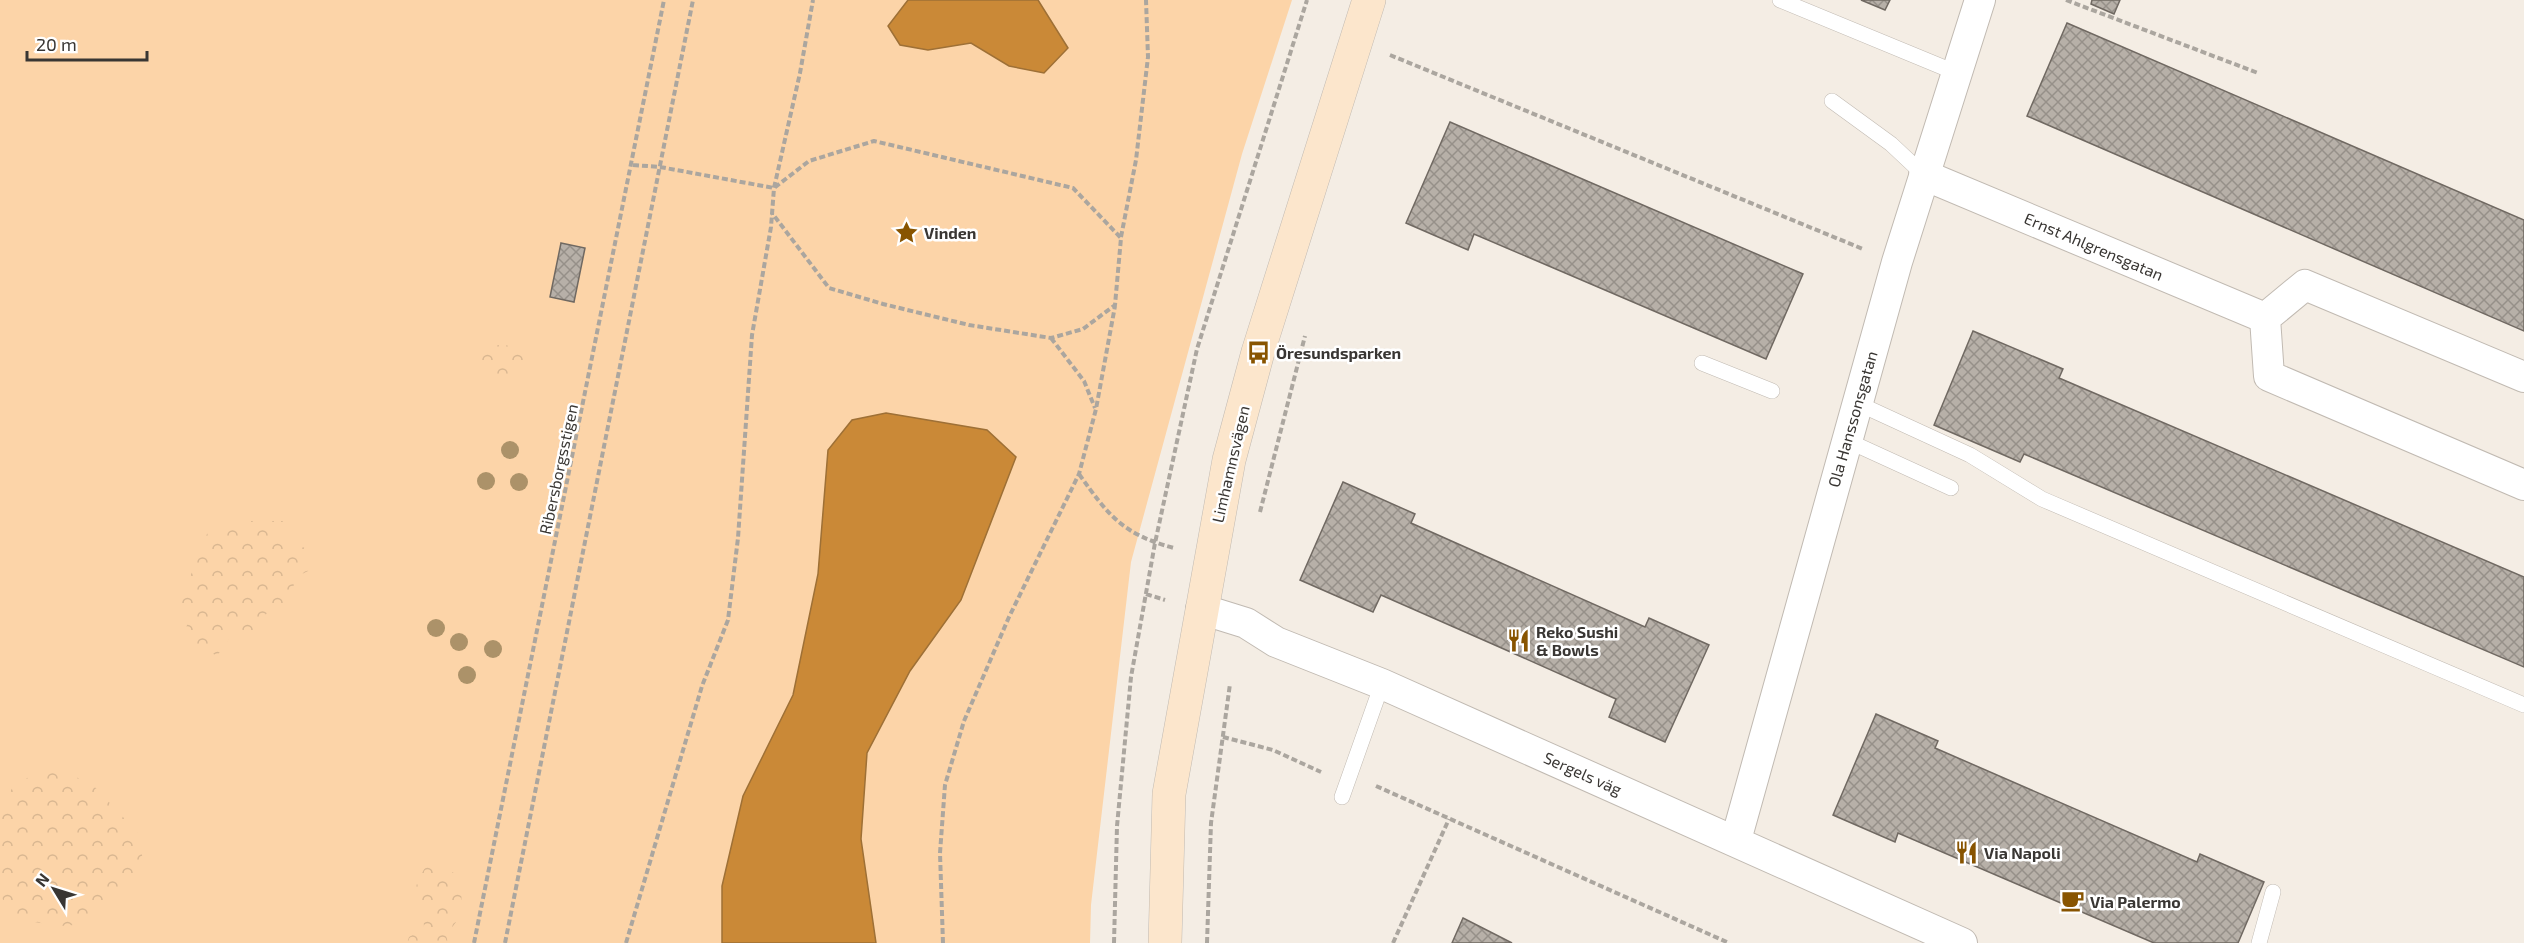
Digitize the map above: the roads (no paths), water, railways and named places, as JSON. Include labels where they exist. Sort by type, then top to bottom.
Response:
[{"type":"main road","name":"Limhamnsvägen","points":[[1165,943],[1169,794],[1229,460],[1258,352],[1369,0]]},
{"type":"street","name":"Ola Hanssonsgatan","points":[[1736,840],[1897,262],[1980,0]]},
{"type":"street","name":"Ernst Ahlgrensgatan","points":[[1924,175],[2265,318]]},
{"type":"street","points":[[2524,377],[2305,285],[2265,318],[2269,376],[2524,485]]},
{"type":"street","name":"Sergels väg","points":[[1201,609],[1246,623],[1276,642],[1382,684],[1736,840],[1952,941]]},
{"type":"lane","points":[[1780,0],[1957,73]]},
{"type":"lane","points":[[1833,101],[1890,144],[1924,175]]},
{"type":"lane","points":[[1702,363],[1772,391]]},
{"type":"lane","points":[[1857,403],[1970,455],[2042,500],[2524,705]]},
{"type":"lane","points":[[1846,440],[1951,488]]},
{"type":"lane","points":[[1344,790],[1382,684]]},
{"type":"lane","points":[[2259,943],[2273,892]]},
{"type":"place","name":"Vinden","points":[[906,232]]},
{"type":"place","name":"Öresundsparken","points":[[1258,352]]},
{"type":"place","name":"Reko Sushi & Bowls","points":[[1518,640]]},
{"type":"place","name":"Via Napoli","points":[[1966,852]]},
{"type":"place","name":"Via Palermo","points":[[2072,901]]}]
